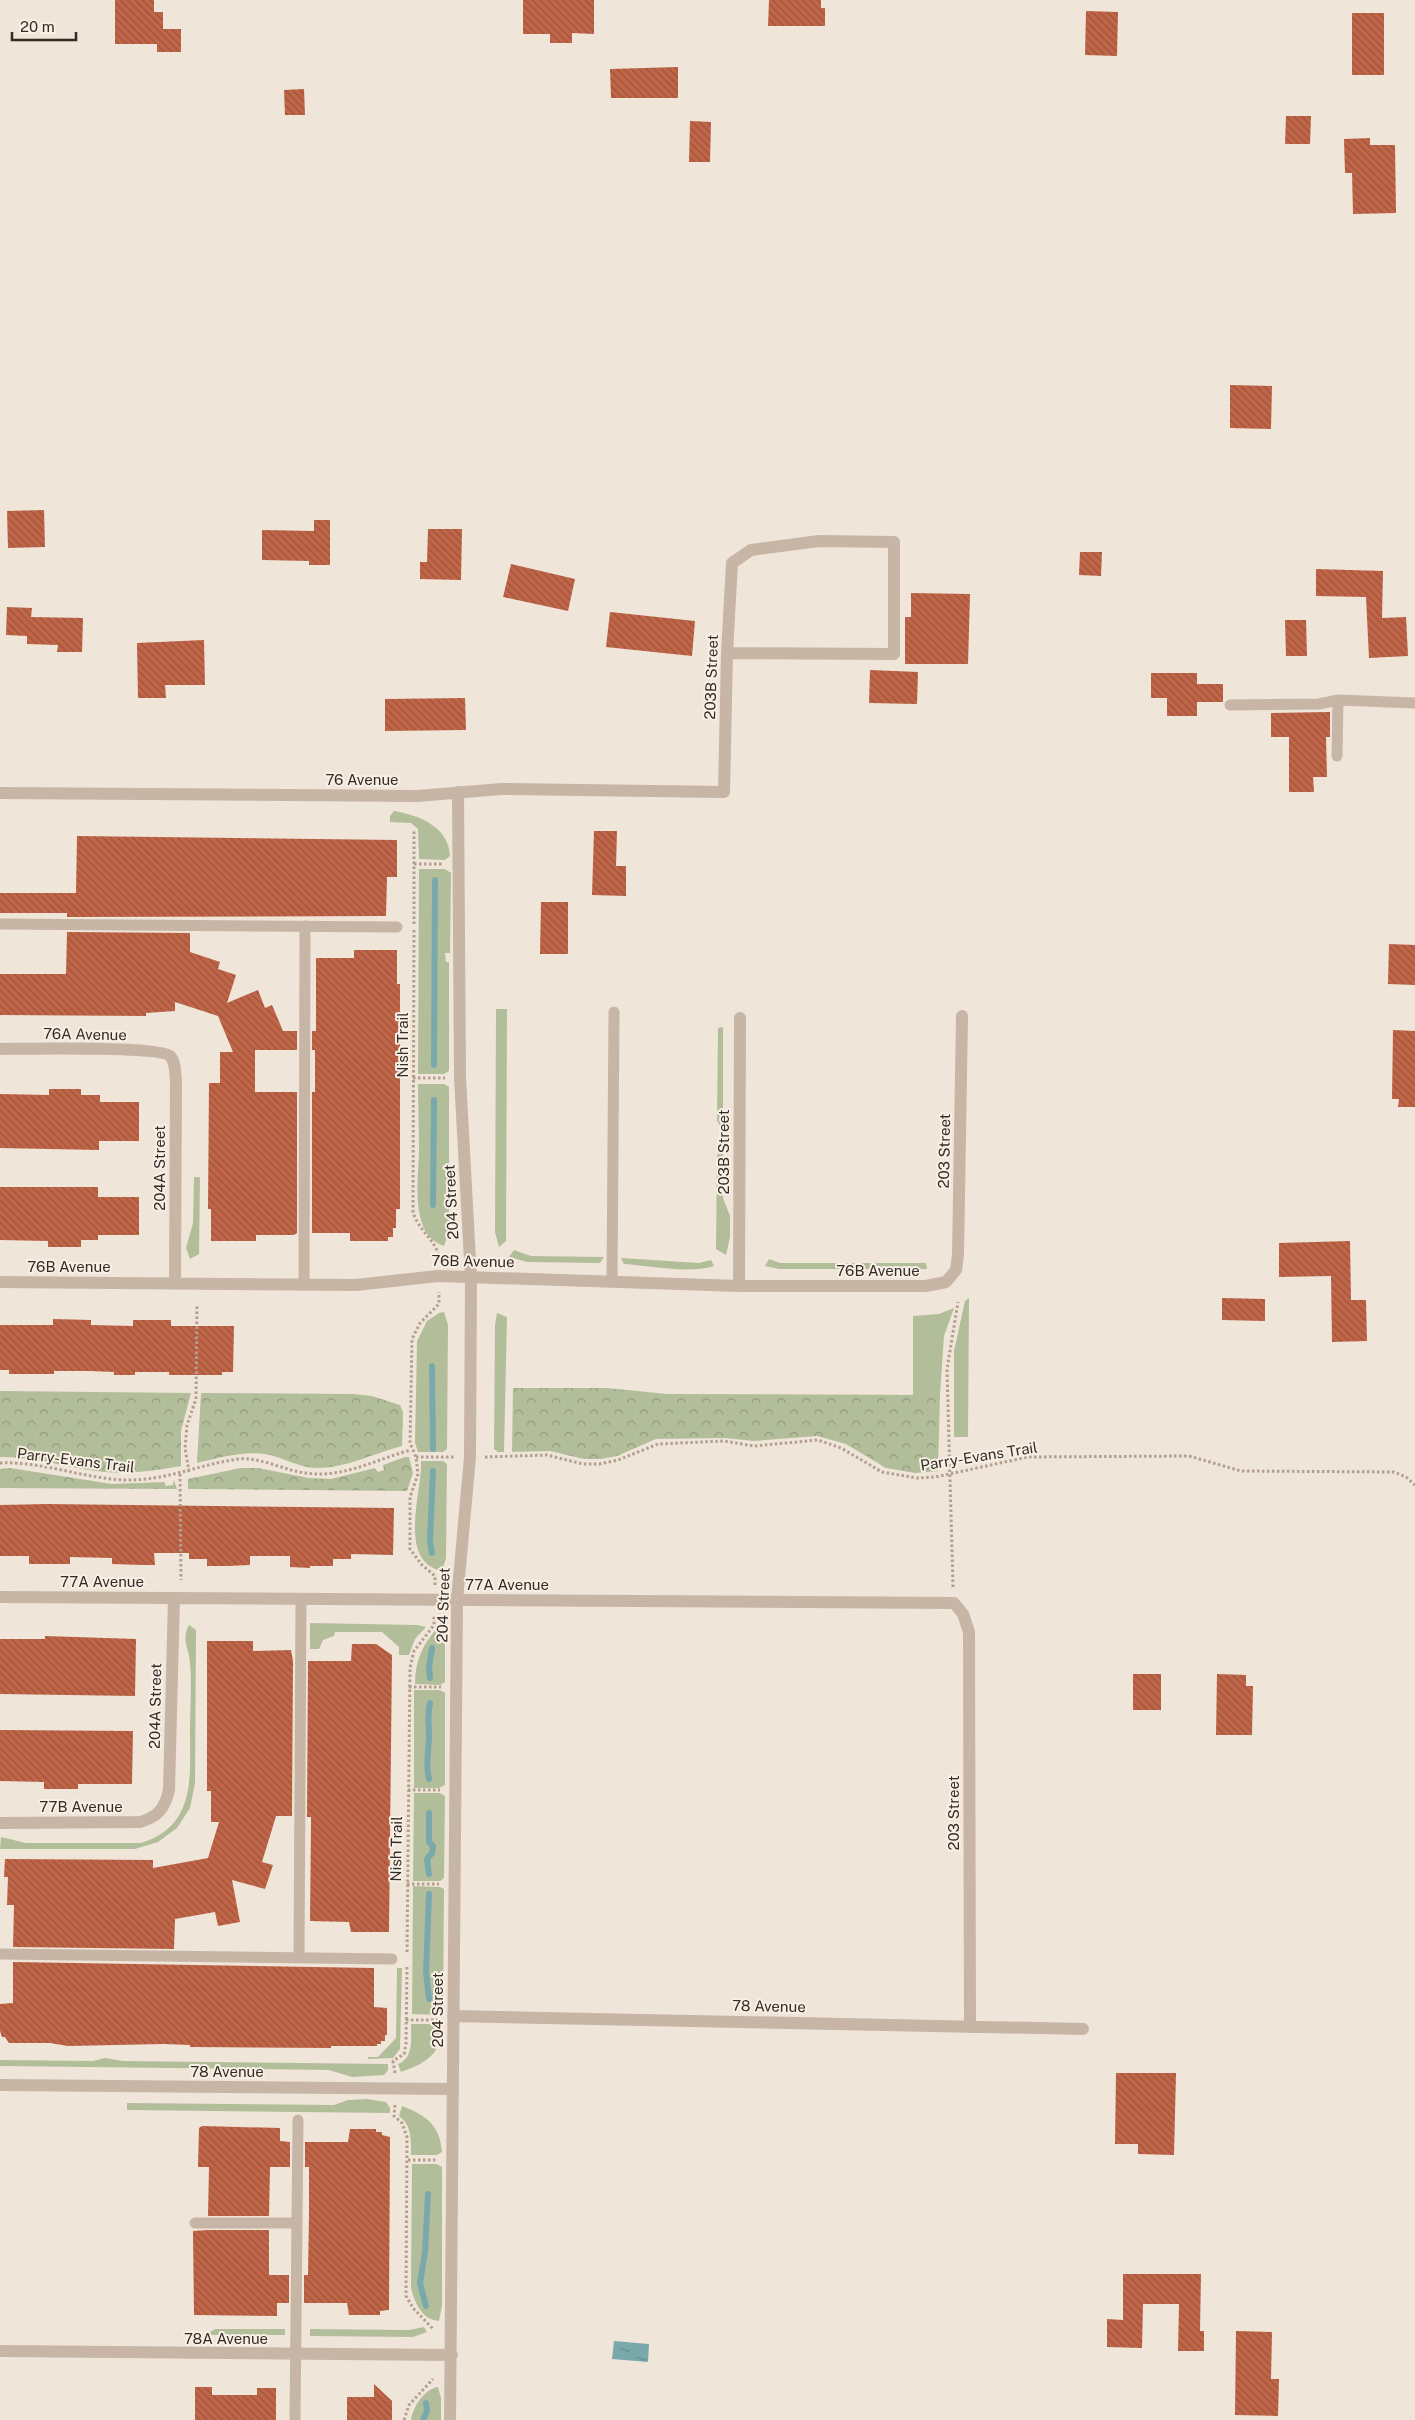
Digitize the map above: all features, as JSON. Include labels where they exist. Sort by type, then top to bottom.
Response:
[{"type":"street","name":"203B Street","points":[[724,792],[727,653],[732,563],[751,550],[819,541],[894,542],[894,654],[727,653]]},
{"type":"street","name":"76 Avenue","points":[[0,793],[418,796],[501,789],[724,792]]},
{"type":"street","name":"204 Street","points":[[450,2420],[452,2355],[454,1790],[458,1688],[457,1600],[470,1457],[471,1278],[460,1078],[458,792]]},
{"type":"street","name":"203 Street","points":[[946,1282],[956,1270],[958,1255],[962,1016]]},
{"type":"street","name":"203B Street","points":[[739,1286],[740,1018]]},
{"type":"street","name":"76A Avenue","points":[[0,1049],[158,1052],[169,1056]]},
{"type":"street","name":"204A Street","points":[[169,1056],[174,1063],[176,1082],[175,1283]]},
{"type":"street","name":"76B Avenue","points":[[0,1282],[356,1285],[428,1276],[612,1280],[739,1286],[926,1286],[946,1282]]},
{"type":"street","name":"77A Avenue","points":[[0,1597],[954,1603]]},
{"type":"street","name":"204A Street","points":[[160,1812],[166,1802],[169,1790],[174,1598]]},
{"type":"street","name":"203 Street","points":[[954,1603],[963,1614],[969,1632],[970,2027]]},
{"type":"street","name":"77B Avenue","points":[[0,1823],[140,1822],[151,1819],[160,1812]]},
{"type":"street","name":"78 Avenue","points":[[453,2018],[1083,2029]]},
{"type":"street","name":"78 Avenue","points":[[0,2085],[453,2089]]},
{"type":"street","name":"78A Avenue","points":[[0,2351],[452,2355]]},
{"type":"lane","points":[[1230,705],[1318,704],[1338,700],[1415,703]]},
{"type":"lane","points":[[1337,756],[1338,700]]},
{"type":"lane","points":[[0,924],[397,927]]},
{"type":"lane","points":[[304,1285],[305,926]]},
{"type":"lane","points":[[612,1280],[614,1012]]},
{"type":"lane","points":[[299,1958],[301,1599]]},
{"type":"lane","points":[[0,1954],[392,1959]]},
{"type":"lane","points":[[295,2420],[298,2120]]},
{"type":"lane","points":[[195,2223],[296,2223]]},
{"type":"path","name":"Nish Trail","points":[[414,830],[413,1212],[416,1223],[439,1253]]},
{"type":"path","points":[[414,864],[458,864]]},
{"type":"path","points":[[413,1078],[460,1078]]},
{"type":"path","points":[[954,1603],[947,1369],[958,1302]]},
{"type":"path","points":[[189,1472],[185,1448],[187,1425],[196,1399],[197,1304]]},
{"type":"path","points":[[435,1576],[422,1565],[410,1548],[410,1497],[418,1474],[416,1457],[411,1450],[412,1339],[420,1323],[439,1304]]},
{"type":"path","name":"Parry-Evans Trail","points":[[493,1457],[547,1455],[583,1464],[599,1464],[618,1460],[658,1444],[724,1442],[754,1446],[818,1440],[841,1448],[882,1472],[918,1478],[950,1474],[1028,1457],[1181,1456],[1208,1460],[1241,1471],[1394,1472],[1406,1477],[1415,1485]]},
{"type":"path","name":"Parry-Evans Trail","points":[[0,1464],[26,1465],[123,1480],[152,1479],[238,1460],[254,1460],[305,1473],[323,1474],[364,1467],[411,1450]]},
{"type":"path","points":[[416,1457],[447,1457]]},
{"type":"path","points":[[180,1474],[181,1580]]},
{"type":"path","name":"Nish Trail","points":[[395,2074],[393,2061],[398,2060],[405,2050],[410,1668],[414,1651],[434,1624]]},
{"type":"path","points":[[409,1687],[458,1688]]},
{"type":"path","points":[[408,1790],[454,1790]]},
{"type":"path","points":[[407,1884],[454,1884]]},
{"type":"path","points":[[406,2020],[453,2018]]},
{"type":"path","points":[[395,2102],[394,2116],[402,2123],[408,2137],[406,2296],[413,2308],[432,2329]]},
{"type":"path","points":[[408,2160],[453,2160]]},
{"type":"path","points":[[404,2420],[409,2405],[433,2379]]},
{"type":"green space","points":[[394,811],[422,819],[431,824],[444,837],[450,856],[445,860],[419,859],[418,829],[411,823],[390,822],[390,816]]},
{"type":"green space","points":[[419,869],[445,869],[451,873],[450,953],[445,953],[446,962],[449,962],[449,1071],[444,1074],[418,1074]]},
{"type":"green space","points":[[496,1009],[507,1009],[506,1241],[499,1247],[495,1232]]},
{"type":"green space","points":[[723,1027],[723,1133],[717,1120],[718,1028]]},
{"type":"green space","points":[[418,1084],[444,1084],[449,1087],[449,1232],[444,1246],[433,1240],[425,1230],[420,1217],[417,1188],[419,1149]]},
{"type":"green space","points":[[723,1143],[723,1198],[730,1216],[730,1237],[726,1255],[716,1249],[717,1156]]},
{"type":"green space","points":[[194,1177],[200,1177],[199,1254],[190,1259],[186,1248],[193,1223]]},
{"type":"green space","points":[[514,1250],[531,1256],[604,1257],[600,1263],[527,1262],[509,1257]]},
{"type":"green space","points":[[621,1258],[699,1263],[711,1260],[714,1266],[693,1269],[670,1269],[624,1264]]},
{"type":"green space","points":[[769,1259],[780,1263],[926,1263],[927,1269],[779,1269],[765,1266]]},
{"type":"green space","points":[[969,1298],[968,1437],[954,1437],[954,1351],[965,1301]]},
{"type":"green space","points":[[954,1308],[944,1336],[940,1395],[913,1395],[913,1316],[939,1314]]},
{"type":"green space","points":[[444,1312],[448,1325],[447,1449],[443,1452],[418,1452],[415,1443],[417,1341],[427,1321]]},
{"type":"green space","points":[[497,1313],[507,1317],[504,1452],[498,1452],[494,1449],[495,1325]]},
{"type":"green space","points":[[513,1388],[607,1388],[667,1394],[940,1395],[938,1471],[915,1473],[886,1468],[846,1444],[817,1436],[754,1441],[725,1438],[656,1439],[617,1456],[601,1459],[584,1459],[550,1451],[512,1452]]},
{"type":"green space","points":[[0,1391],[191,1393],[181,1431],[181,1466],[118,1473],[24,1458],[0,1457]]},
{"type":"green space","points":[[201,1393],[353,1394],[372,1396],[400,1405],[403,1412],[402,1446],[339,1466],[317,1468],[310,1468],[272,1455],[256,1453],[231,1455],[197,1463]]},
{"type":"green space","points":[[409,1457],[413,1473],[407,1491],[188,1489],[188,1479],[241,1468],[258,1468],[309,1478],[331,1479],[375,1468],[378,1472],[384,1470],[383,1465]]},
{"type":"green space","points":[[421,1461],[443,1461],[447,1464],[446,1558],[442,1571],[428,1565],[420,1554],[416,1539],[416,1506]]},
{"type":"green space","points":[[10,1468],[112,1484],[164,1482],[166,1486],[173,1485],[174,1480],[177,1489],[0,1488],[0,1469]]},
{"type":"green space","points":[[310,1623],[417,1625],[426,1627],[415,1639],[409,1655],[399,1655],[399,1647],[382,1632],[335,1632],[334,1636],[323,1640],[319,1649],[310,1649]]},
{"type":"green space","points":[[189,1625],[196,1630],[195,1783],[190,1808],[177,1828],[158,1842],[135,1849],[0,1849],[1,1837],[26,1843],[141,1843],[159,1835],[172,1825],[181,1812],[189,1783],[191,1679],[186,1635]]},
{"type":"green space","points":[[437,1628],[445,1645],[445,1682],[440,1685],[415,1684],[416,1668],[420,1654]]},
{"type":"green space","points":[[414,1690],[440,1690],[445,1693],[445,1785],[439,1788],[414,1788]]},
{"type":"green space","points":[[414,1793],[440,1793],[445,1796],[444,1878],[440,1881],[413,1881]]},
{"type":"green space","points":[[413,1886],[440,1887],[444,1889],[443,2011],[439,2015],[412,2014]]},
{"type":"green space","points":[[397,1968],[402,1968],[400,2049],[393,2058],[368,2059],[368,2057],[378,2057],[396,2038]]},
{"type":"green space","points":[[411,2024],[437,2024],[442,2028],[441,2037],[435,2052],[430,2057],[417,2066],[401,2072],[398,2064],[407,2057],[411,2047]]},
{"type":"green space","points":[[105,2058],[123,2061],[388,2064],[388,2070],[384,2075],[352,2077],[329,2070],[0,2066],[0,2060],[93,2061]]},
{"type":"green space","points":[[367,2099],[386,2102],[390,2108],[390,2113],[127,2110],[127,2103],[334,2105],[348,2100]]},
{"type":"green space","points":[[402,2106],[425,2117],[430,2122],[438,2135],[442,2152],[437,2155],[411,2155],[409,2129],[399,2116]]},
{"type":"green space","points":[[412,2164],[437,2164],[442,2167],[442,2306],[439,2321],[423,2314],[414,2298],[411,2287]]},
{"type":"green space","points":[[424,2327],[427,2332],[413,2337],[310,2336],[310,2329],[409,2330]]},
{"type":"green space","points":[[215,2329],[285,2329],[285,2335],[205,2335]]},
{"type":"green space","points":[[438,2387],[441,2398],[441,2420],[411,2420],[420,2399],[428,2391]]},
{"type":"water","points":[[614,2341],[649,2344],[648,2362],[612,2359]]},
{"type":"building","points":[[115,0],[154,0],[154,12],[163,12],[163,29],[181,29],[181,52],[157,52],[157,44],[115,44]]},
{"type":"building","points":[[523,0],[594,0],[594,34],[572,33],[572,43],[550,43],[550,34],[523,34]]},
{"type":"building","points":[[769,0],[821,0],[821,8],[825,8],[825,26],[768,26]]},
{"type":"building","points":[[1086,11],[1118,12],[1117,56],[1085,55]]},
{"type":"building","points":[[1352,13],[1384,13],[1384,75],[1352,75]]},
{"type":"building","points":[[678,67],[678,98],[611,98],[610,69]]},
{"type":"building","points":[[304,89],[305,115],[285,115],[284,90]]},
{"type":"building","points":[[1286,116],[1311,116],[1310,144],[1285,144]]},
{"type":"building","points":[[690,121],[711,122],[710,162],[689,162]]},
{"type":"building","points":[[1370,138],[1370,145],[1395,145],[1396,213],[1353,214],[1352,173],[1345,173],[1344,139]]},
{"type":"building","points":[[1230,385],[1272,386],[1271,429],[1230,428]]},
{"type":"building","points":[[44,510],[45,547],[8,548],[7,511]]},
{"type":"building","points":[[314,520],[330,520],[330,565],[309,565],[309,561],[262,560],[262,530],[314,531]]},
{"type":"building","points":[[428,529],[462,529],[461,580],[420,579],[420,562],[427,562]]},
{"type":"building","points":[[1080,552],[1102,552],[1101,576],[1079,575]]},
{"type":"building","points":[[511,564],[575,579],[568,611],[503,597]]},
{"type":"building","points":[[1316,569],[1383,571],[1382,618],[1406,617],[1408,656],[1369,658],[1366,597],[1316,596]]},
{"type":"building","points":[[911,593],[970,594],[968,664],[905,664],[905,617],[911,617]]},
{"type":"building","points":[[7,607],[32,608],[31,617],[83,618],[82,652],[57,652],[58,645],[27,644],[27,636],[6,635]]},
{"type":"building","points":[[610,612],[695,621],[692,656],[606,647]]},
{"type":"building","points":[[1285,620],[1306,620],[1307,656],[1286,656]]},
{"type":"building","points":[[204,640],[205,685],[165,685],[166,698],[138,698],[137,643]]},
{"type":"building","points":[[870,670],[918,672],[917,704],[869,703]]},
{"type":"building","points":[[1151,673],[1197,673],[1197,684],[1223,684],[1223,702],[1197,702],[1197,716],[1167,716],[1167,698],[1151,698]]},
{"type":"building","points":[[465,698],[466,730],[385,731],[385,699]]},
{"type":"building","points":[[1330,712],[1330,737],[1326,737],[1327,777],[1313,777],[1314,792],[1289,792],[1289,737],[1271,737],[1271,713]]},
{"type":"building","points":[[594,831],[617,831],[616,866],[626,866],[626,896],[592,895]]},
{"type":"building","points":[[77,836],[397,840],[397,877],[387,877],[386,916],[67,917],[67,913],[0,913],[0,893],[76,893]]},
{"type":"building","points":[[541,902],[568,902],[568,954],[540,954]]},
{"type":"building","points":[[67,932],[190,933],[190,952],[220,962],[218,969],[236,975],[227,1003],[258,990],[265,1008],[272,1005],[283,1031],[297,1031],[297,1050],[255,1050],[255,1092],[297,1092],[297,1233],[294,1235],[256,1235],[256,1241],[211,1241],[211,1209],[208,1209],[209,1083],[220,1083],[220,1052],[233,1052],[218,1016],[175,1002],[175,1011],[146,1013],[146,1016],[0,1015],[0,974],[66,974]]},
{"type":"building","points":[[1389,944],[1415,945],[1415,985],[1388,984]]},
{"type":"building","points":[[354,950],[397,950],[397,984],[400,984],[400,1209],[396,1209],[396,1228],[393,1228],[393,1237],[388,1237],[388,1241],[350,1241],[350,1233],[312,1233],[312,1092],[315,1092],[315,1050],[312,1050],[312,1031],[316,1031],[316,958],[354,958]]},
{"type":"building","points":[[1393,1030],[1415,1031],[1415,1107],[1398,1107],[1399,1099],[1392,1099]]},
{"type":"building","points":[[49,1089],[81,1089],[81,1095],[100,1095],[100,1102],[139,1102],[139,1141],[99,1141],[99,1150],[0,1148],[0,1094],[49,1095]]},
{"type":"building","points":[[0,1187],[98,1187],[98,1197],[139,1197],[139,1235],[98,1235],[98,1240],[81,1240],[81,1247],[48,1247],[48,1241],[0,1240]]},
{"type":"building","points":[[1350,1241],[1351,1300],[1366,1300],[1367,1341],[1332,1342],[1331,1276],[1279,1277],[1279,1243]]},
{"type":"building","points":[[1222,1298],[1265,1299],[1265,1321],[1222,1320]]},
{"type":"building","points":[[53,1319],[91,1320],[91,1325],[133,1326],[133,1320],[171,1320],[171,1326],[234,1326],[233,1372],[222,1372],[222,1375],[169,1375],[169,1372],[135,1372],[135,1375],[114,1375],[114,1372],[89,1371],[54,1371],[54,1374],[9,1374],[9,1370],[0,1370],[0,1325],[53,1325]]},
{"type":"building","points":[[0,1505],[394,1508],[393,1555],[351,1554],[351,1559],[333,1559],[333,1566],[310,1566],[310,1568],[290,1567],[290,1556],[250,1556],[250,1565],[207,1566],[207,1559],[189,1559],[189,1553],[154,1553],[155,1565],[112,1564],[112,1558],[70,1557],[70,1564],[29,1564],[29,1556],[0,1556]]},
{"type":"building","points":[[45,1636],[136,1639],[135,1696],[0,1694],[0,1639],[45,1639]]},
{"type":"building","points":[[207,1641],[253,1641],[253,1651],[291,1650],[293,1661],[292,1816],[276,1816],[262,1862],[273,1865],[265,1889],[232,1880],[240,1922],[218,1926],[215,1912],[175,1919],[174,1949],[13,1947],[14,1905],[7,1905],[8,1877],[4,1877],[5,1859],[153,1860],[153,1868],[208,1858],[219,1822],[211,1822],[211,1791],[207,1791]]},
{"type":"building","points":[[352,1644],[376,1644],[392,1655],[389,1932],[351,1932],[349,1922],[310,1921],[311,1817],[307,1817],[308,1661],[351,1661]]},
{"type":"building","points":[[1133,1674],[1161,1674],[1161,1710],[1133,1710]]},
{"type":"building","points":[[1217,1674],[1246,1675],[1246,1686],[1253,1686],[1252,1735],[1216,1735]]},
{"type":"building","points":[[0,1730],[133,1731],[132,1784],[78,1784],[78,1789],[44,1789],[44,1782],[0,1781]]},
{"type":"building","points":[[13,1962],[374,1968],[374,2007],[387,2008],[387,2035],[385,2035],[385,2041],[381,2041],[381,2044],[377,2044],[377,2046],[331,2046],[331,2048],[190,2047],[190,2045],[163,2044],[68,2046],[50,2043],[9,2043],[5,2037],[2,2037],[0,2031],[0,2004],[13,2003]]},
{"type":"building","points":[[1116,2073],[1176,2073],[1174,2155],[1138,2154],[1138,2144],[1115,2144]]},
{"type":"building","points":[[202,2126],[280,2128],[280,2141],[290,2142],[290,2167],[270,2167],[269,2216],[208,2216],[209,2167],[198,2167],[199,2128]]},
{"type":"building","points":[[350,2129],[376,2129],[376,2132],[382,2132],[382,2135],[390,2137],[389,2310],[380,2311],[380,2315],[349,2315],[347,2303],[304,2303],[304,2275],[308,2275],[309,2215],[309,2167],[305,2167],[305,2142],[348,2142]]},
{"type":"building","points":[[269,2230],[269,2275],[289,2275],[289,2303],[277,2303],[277,2316],[194,2315],[193,2231]]},
{"type":"building","points":[[1123,2274],[1201,2274],[1200,2331],[1204,2331],[1204,2351],[1178,2351],[1179,2304],[1143,2304],[1142,2348],[1107,2347],[1107,2319],[1123,2320]]},
{"type":"building","points":[[1236,2331],[1272,2332],[1271,2379],[1279,2379],[1278,2416],[1235,2415]]},
{"type":"building","points":[[374,2384],[392,2401],[392,2420],[347,2420],[347,2397],[374,2397]]},
{"type":"building","points":[[195,2387],[212,2387],[212,2395],[257,2395],[257,2388],[276,2388],[276,2420],[195,2420]]},
{"type":"waterway","points":[[434,1065],[435,880]]},
{"type":"waterway","points":[[433,1205],[434,1100]]},
{"type":"waterway","points":[[432,1366],[433,1449]]},
{"type":"waterway","points":[[432,1553],[430,1541],[433,1471]]},
{"type":"waterway","points":[[430,1678],[429,1668],[432,1648]]},
{"type":"waterway","points":[[429,1779],[427,1762],[430,1703]]},
{"type":"waterway","points":[[429,1813],[429,1842],[433,1846],[432,1853],[427,1859],[429,1874]]},
{"type":"waterway","points":[[429,1894],[426,1972],[429,1999]]},
{"type":"waterway","points":[[426,2306],[420,2283],[425,2252],[428,2194]]},
{"type":"waterway","points":[[423,2420],[427,2411],[426,2403]]}]
